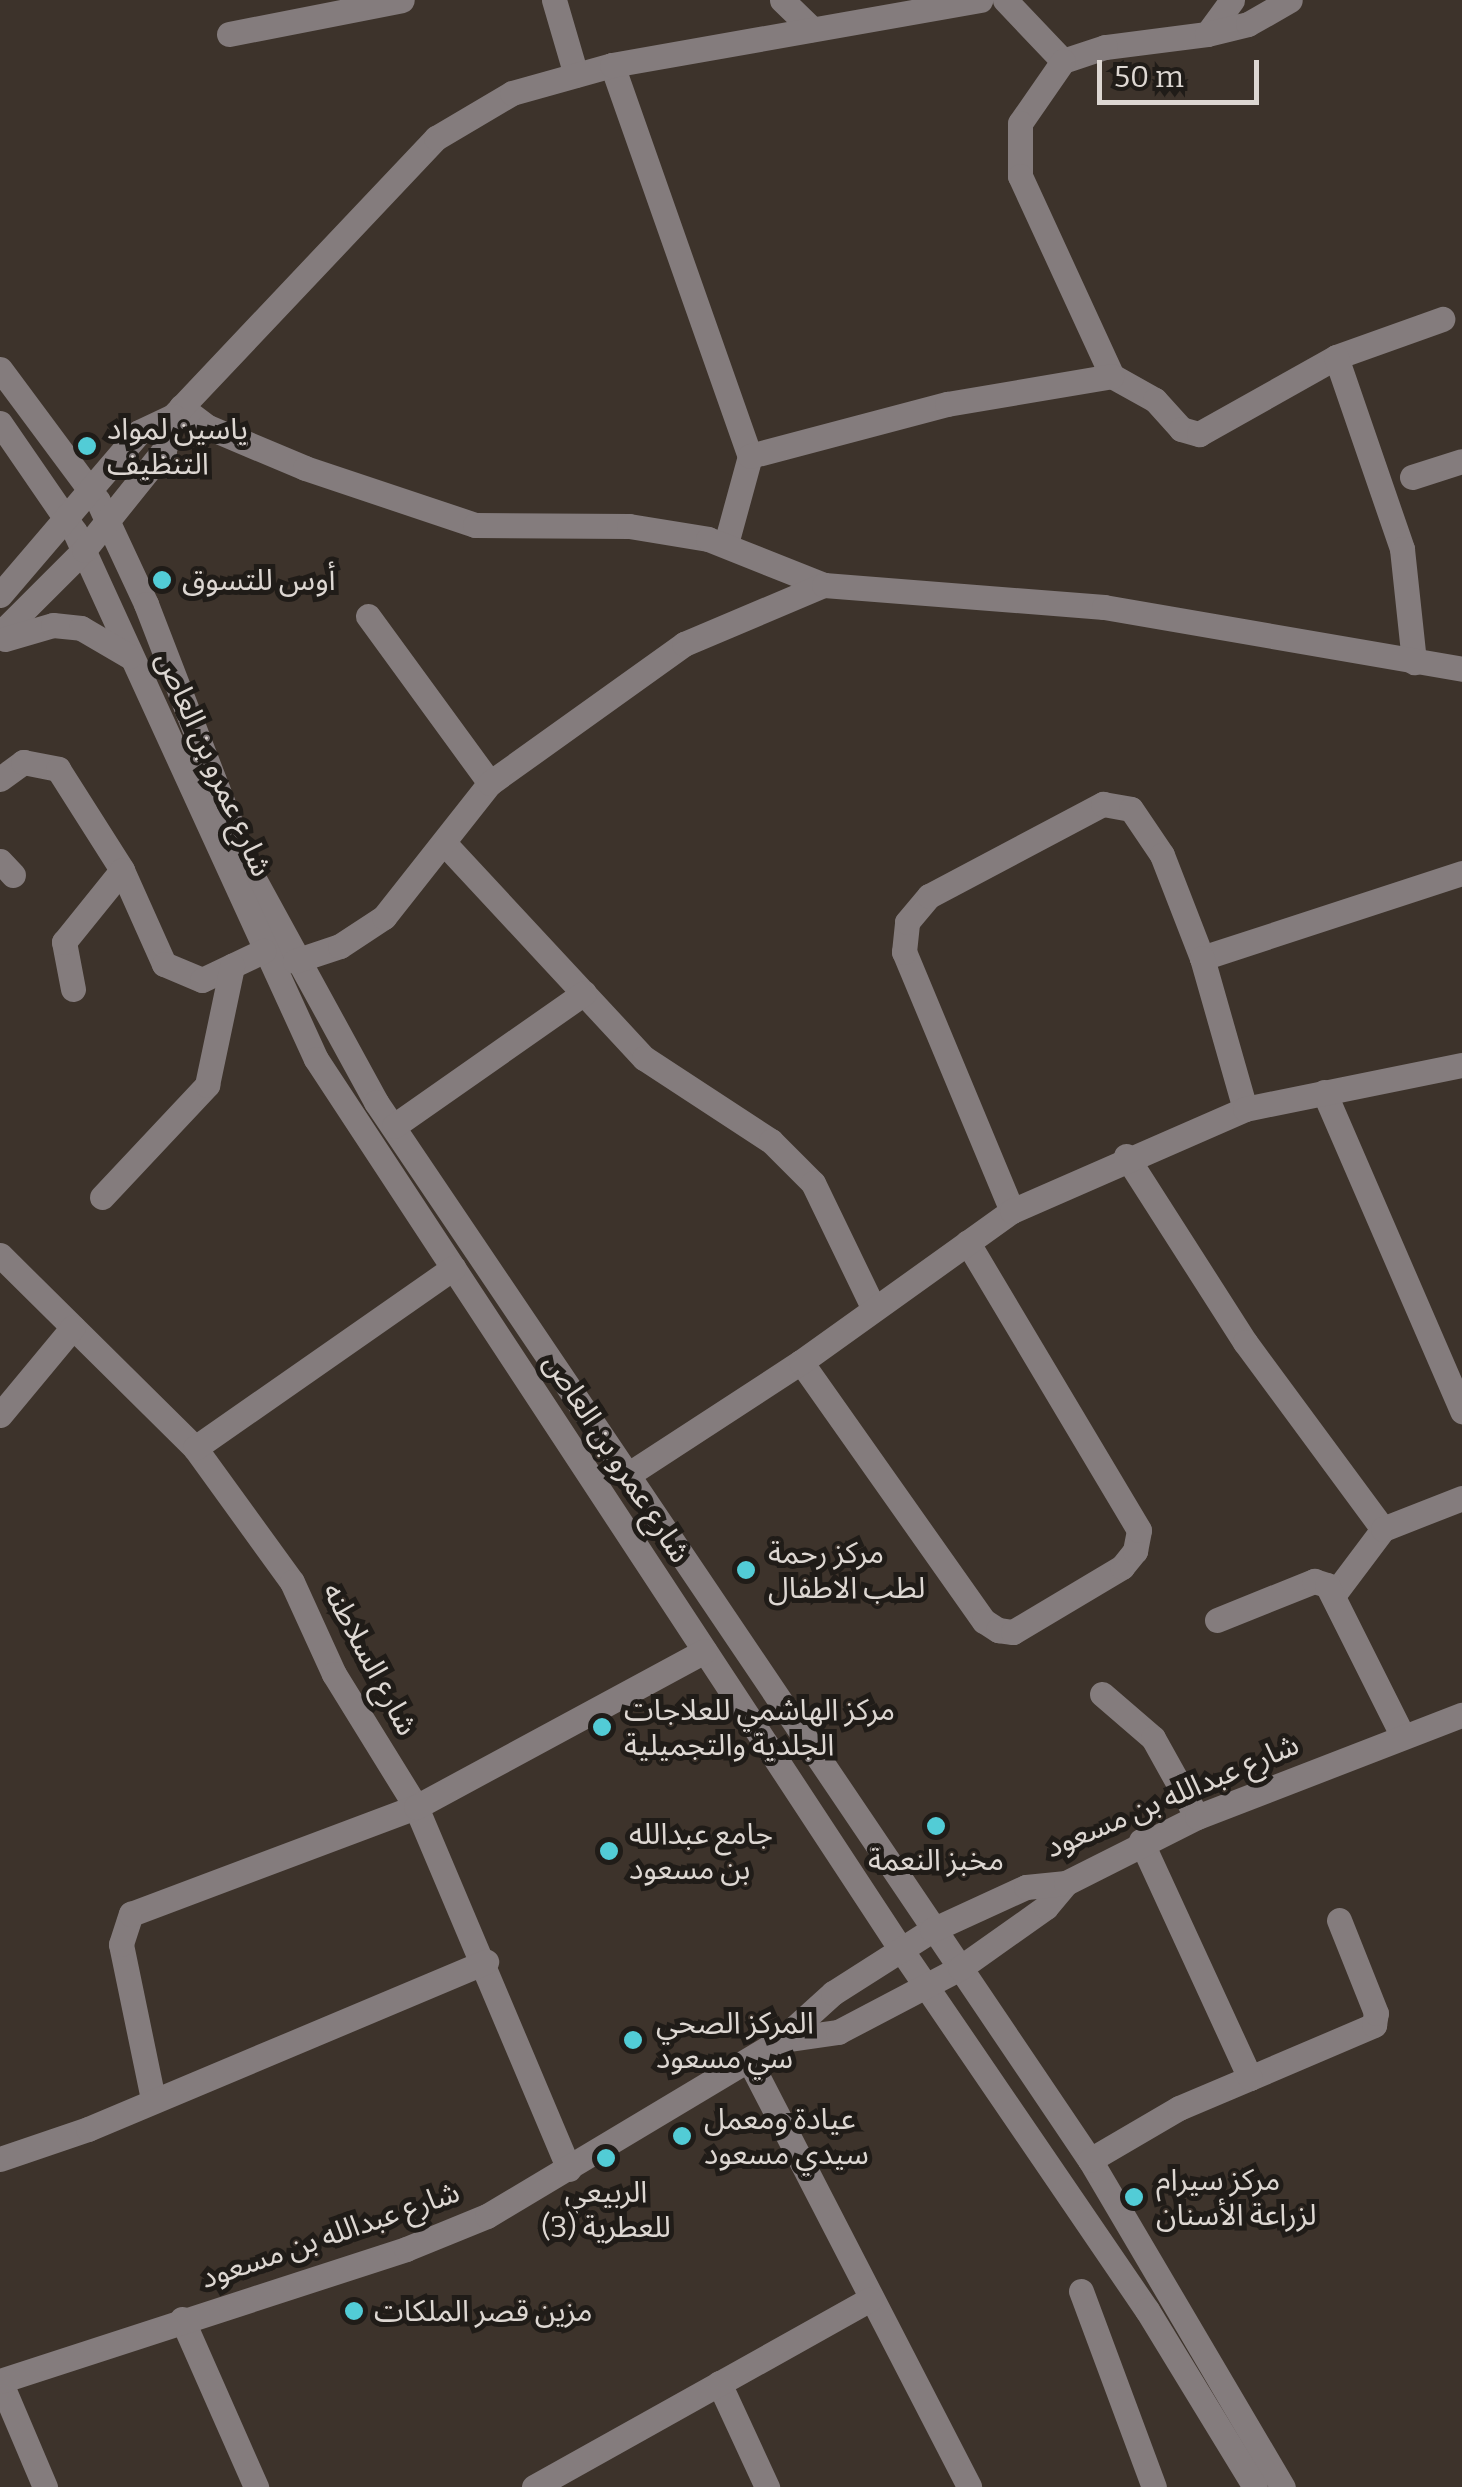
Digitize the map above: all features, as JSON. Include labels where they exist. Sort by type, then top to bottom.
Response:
[{"type":"street","points":[[230,34],[402,0]]},
{"type":"street","points":[[554,0],[576,74]]},
{"type":"street","points":[[782,0],[812,28]]},
{"type":"street","points":[[0,595],[139,432],[177,412],[436,138],[512,92],[612,64],[980,0]]},
{"type":"street","points":[[1005,0],[1063,61]]},
{"type":"street","points":[[1207,34],[1232,0]]},
{"type":"street","points":[[1290,0],[1248,24],[1207,34],[1105,47],[1063,61],[1020,123],[1020,176],[1112,376],[1155,400],[1181,429],[1199,434],[1336,357],[1442,319]]},
{"type":"street","points":[[612,64],[750,456],[726,544]]},
{"type":"street","points":[[1336,357],[1402,550],[1414,662]]},
{"type":"street","points":[[0,369],[90,490],[146,604],[248,868],[295,962],[394,1126],[1090,2160],[1283,2487]]},
{"type":"street","points":[[750,456],[947,404],[1112,376]]},
{"type":"street","points":[[0,637],[84,550],[164,450],[177,412]]},
{"type":"street","points":[[177,412],[305,468],[474,525],[629,526],[726,544],[824,585],[1104,607],[1462,668]]},
{"type":"street","name":"شارع عمرو بن العاص","points":[[0,423],[9,453],[67,519],[84,550],[316,1058],[704,1651],[766,1735],[902,1951],[1148,2310],[1255,2487]]},
{"type":"street","points":[[1412,477],[1462,462]]},
{"type":"street","points":[[295,962],[340,946],[384,916],[490,784],[684,644],[824,585]]},
{"type":"street","points":[[368,616],[490,784]]},
{"type":"street","points":[[0,637],[43,626],[81,628],[131,658]]},
{"type":"street","points":[[0,779],[24,762],[58,769],[122,870],[164,964],[202,980],[264,951]]},
{"type":"street","points":[[1012,1211],[904,952],[907,922],[930,896],[1103,804],[1131,808],[1147,827],[1202,958],[1245,1109]]},
{"type":"street","points":[[445,844],[644,1058],[772,1141],[812,1184],[873,1306]]},
{"type":"street","points":[[73,989],[64,942],[122,870]]},
{"type":"street","points":[[1202,958],[1462,873]]},
{"type":"street","points":[[102,1197],[192,1109],[207,1085],[232,966]]},
{"type":"street","points":[[394,1126],[584,994]]},
{"type":"street","points":[[629,1474],[801,1362],[873,1306],[1012,1211],[1126,1156],[1245,1109],[1462,1065]]},
{"type":"street","points":[[1324,1092],[1462,1411]]},
{"type":"street","points":[[1126,1156],[1245,1342],[1383,1529]]},
{"type":"street","points":[[801,1362],[984,1620],[998,1630],[1013,1632],[1122,1567],[1135,1552],[1139,1530],[968,1242]]},
{"type":"street","name":"شارع السلاطنه","points":[[0,1255],[195,1448],[292,1582],[334,1674],[416,1806],[486,1962],[569,2169]]},
{"type":"street","points":[[195,1448],[453,1268]]},
{"type":"street","points":[[0,1415],[72,1327]]},
{"type":"street","points":[[1335,1594],[1383,1529],[1462,1498]]},
{"type":"street","points":[[1218,1620],[1314,1581],[1335,1594],[1402,1735]]},
{"type":"street","points":[[153,2100],[122,1944],[131,1914],[416,1806],[704,1651]]},
{"type":"street","points":[[1102,1694],[1153,1738],[1197,1817]]},
{"type":"street","name":"شارع عبدالله بن مسعود","points":[[0,2381],[406,2249],[487,2216],[780,2040],[833,1993],[932,1930],[1026,1887],[1066,1883],[1197,1817],[1462,1715]]},
{"type":"street","points":[[1141,1842],[1250,2078]]},
{"type":"street","points":[[780,2040],[838,2032],[960,1968],[1046,1907],[1066,1883]]},
{"type":"street","points":[[1090,2160],[1179,2108],[1374,2024],[1376,2013],[1339,1920]]},
{"type":"street","points":[[0,2159],[486,1962]]},
{"type":"street","points":[[748,2060],[969,2487]]},
{"type":"street","points":[[1081,2291],[1154,2487]]},
{"type":"street","points":[[534,2487],[870,2298]]},
{"type":"street","points":[[182,2320],[256,2487]]},
{"type":"street","points":[[0,2381],[45,2487]]},
{"type":"street","points":[[719,2384],[767,2487]]},
{"type":"place","name":"ياسين لمواد التنظيف","points":[[87,446]]},
{"type":"place","name":"أوس للتسوق","points":[[162,580]]},
{"type":"place","name":"مركز رحمة لطب الاطفال","points":[[746,1570]]},
{"type":"place","name":"مركز الهاشمي للعلاجات الجلدية والتجميلية","points":[[602,1727]]},
{"type":"place","name":"مخبز النعمة","points":[[936,1826]]},
{"type":"place","name":"جامع عبدالله بن مسعود","points":[[609,1851]]},
{"type":"place","name":"المركز الصحي سي مسعود","points":[[633,2040]]},
{"type":"place","name":"عيادة ومعمل سيدي مسعود","points":[[682,2136]]},
{"type":"place","name":"الربيعي (3) للعطرية","points":[[606,2158]]},
{"type":"place","name":"مركز سيرام لزراعة الأسنان","points":[[1134,2197]]},
{"type":"place","name":"مزين قصر الملكات","points":[[354,2311]]}]
